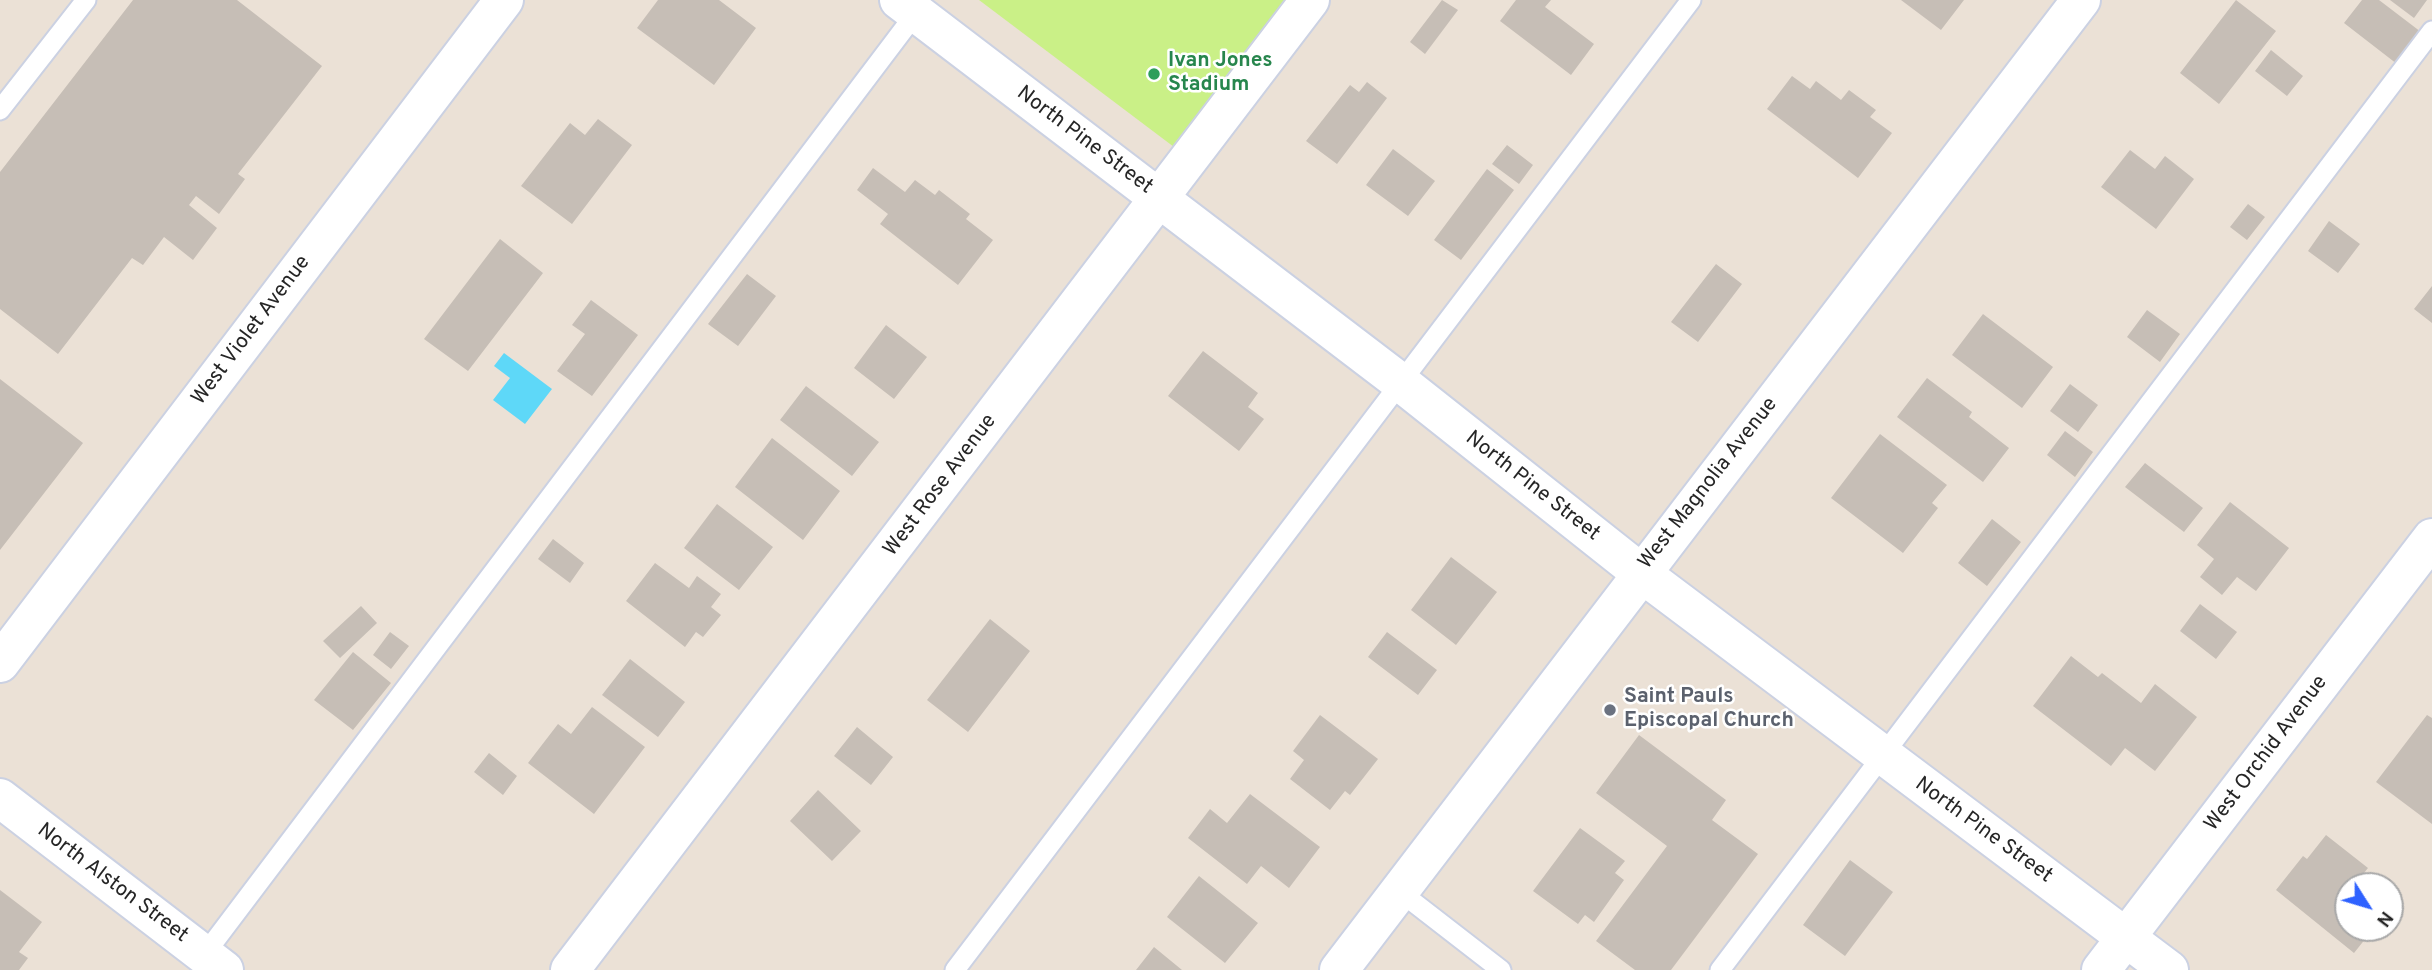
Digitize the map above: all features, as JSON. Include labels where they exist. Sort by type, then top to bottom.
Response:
[{"type":"street","name":"West Violet Avenue","points":[[0,663],[504,0]]},
{"type":"street","name":"West Rose Avenue","points":[[570,970],[1310,0]]},
{"type":"street","name":"West Magnolia Avenue","points":[[1339,970],[2081,0]]},
{"type":"street","name":"North Pine Street","points":[[907,6],[1400,382],[1641,573],[2169,970]]},
{"type":"street","name":"West Orchid Avenue","points":[[2101,970],[2432,538]]},
{"type":"street","name":"North Alston Street","points":[[0,799],[214,962]]},
{"type":"lane","points":[[0,110],[86,0]]},
{"type":"lane","points":[[954,970],[1691,0]]},
{"type":"lane","points":[[214,962],[907,6]]},
{"type":"lane","points":[[1720,970],[2432,31]]},
{"type":"lane","points":[[1399,891],[1501,970]]},
{"type":"green space","name":"Ivan Jones Stadium","points":[[979,0],[1286,0],[1174,147]]},
{"type":"water","points":[[504,353],[552,389],[525,424],[493,400],[510,378],[494,366]]},
{"type":"building","points":[[133,0],[237,0],[322,66],[238,174],[245,179],[219,214],[196,196],[189,205],[217,228],[193,260],[164,237],[143,265],[132,258],[58,354],[0,309],[0,172]]},
{"type":"building","points":[[658,0],[719,0],[756,28],[714,85],[637,28]]},
{"type":"building","points":[[1442,0],[1458,10],[1425,54],[1410,42]]},
{"type":"building","points":[[1516,0],[1551,0],[1545,7],[1594,44],[1571,75],[1500,21]]},
{"type":"building","points":[[1901,0],[1964,0],[1941,30]]},
{"type":"building","points":[[2236,0],[2276,31],[2219,104],[2180,73]]},
{"type":"building","points":[[2362,0],[2379,0],[2421,32],[2397,64],[2344,23]]},
{"type":"building","points":[[2390,0],[2427,0],[2414,18]]},
{"type":"building","points":[[2271,50],[2303,76],[2287,96],[2255,71]]},
{"type":"building","points":[[1792,76],[1810,89],[1816,81],[1841,100],[1849,90],[1876,110],[1870,117],[1892,133],[1858,178],[1767,109]]},
{"type":"building","points":[[1367,82],[1387,98],[1337,164],[1306,141],[1350,85],[1359,92]]},
{"type":"building","points":[[598,119],[632,145],[572,224],[521,186],[570,123],[585,135]]},
{"type":"building","points":[[1507,145],[1533,165],[1519,184],[1492,164]]},
{"type":"building","points":[[1393,149],[1435,181],[1408,216],[1366,185]]},
{"type":"building","points":[[2130,150],[2155,169],[2165,156],[2194,179],[2156,229],[2101,187]]},
{"type":"building","points":[[873,168],[905,192],[915,180],[935,195],[939,190],[970,214],[966,219],[993,240],[958,285],[880,224],[888,214],[857,190]]},
{"type":"building","points":[[1487,169],[1514,190],[1461,260],[1434,240]]},
{"type":"building","points":[[2248,204],[2265,217],[2247,240],[2230,227]]},
{"type":"building","points":[[2329,221],[2360,244],[2338,273],[2308,251]]},
{"type":"building","points":[[500,239],[543,273],[468,371],[424,339]]},
{"type":"building","points":[[1716,264],[1742,284],[1698,342],[1671,322]]},
{"type":"building","points":[[747,274],[776,296],[738,346],[708,324]]},
{"type":"building","points":[[2432,286],[2432,323],[2414,309]]},
{"type":"building","points":[[591,300],[638,335],[592,396],[557,371],[585,334],[572,325]]},
{"type":"building","points":[[2147,310],[2180,334],[2160,362],[2127,337]]},
{"type":"building","points":[[1983,314],[2053,367],[2022,408],[1952,355]]},
{"type":"building","points":[[886,325],[927,357],[894,399],[854,368]]},
{"type":"building","points":[[1203,351],[1258,393],[1248,407],[1264,419],[1239,451],[1168,396]]},
{"type":"building","points":[[1927,378],[1972,412],[1969,417],[2009,448],[1983,482],[1897,417]]},
{"type":"building","points":[[0,379],[83,443],[0,550]]},
{"type":"building","points":[[2070,384],[2098,405],[2078,432],[2050,411]]},
{"type":"building","points":[[806,386],[879,442],[852,476],[780,420]]},
{"type":"building","points":[[2065,431],[2093,452],[2075,477],[2047,455]]},
{"type":"building","points":[[1880,434],[1947,485],[1932,503],[1938,508],[1903,553],[1831,498]]},
{"type":"building","points":[[772,438],[840,491],[803,540],[735,487]]},
{"type":"building","points":[[2145,463],[2203,508],[2184,532],[2125,487]]},
{"type":"building","points":[[2230,502],[2289,548],[2256,591],[2237,577],[2222,595],[2200,577],[2214,559],[2197,545]]},
{"type":"building","points":[[717,504],[773,547],[739,590],[684,548]]},
{"type":"building","points":[[1992,519],[2021,542],[1987,586],[1958,563]]},
{"type":"building","points":[[553,539],[584,563],[570,583],[538,559]]},
{"type":"building","points":[[1451,557],[1497,592],[1456,645],[1411,610]]},
{"type":"building","points":[[655,563],[689,588],[697,576],[721,594],[711,607],[721,615],[703,637],[696,632],[685,647],[626,601]]},
{"type":"building","points":[[2200,604],[2237,632],[2216,659],[2180,631]]},
{"type":"building","points":[[361,606],[377,623],[340,658],[323,641]]},
{"type":"building","points":[[990,619],[1030,651],[968,732],[927,700]]},
{"type":"building","points":[[390,632],[409,646],[391,669],[373,655]]},
{"type":"building","points":[[1387,632],[1437,670],[1418,695],[1368,657]]},
{"type":"building","points":[[353,652],[391,683],[353,730],[314,700]]},
{"type":"building","points":[[2071,656],[2098,677],[2102,673],[2141,703],[2155,684],[2197,717],[2155,771],[2125,748],[2111,766],[2033,706]]},
{"type":"building","points":[[630,659],[685,702],[658,737],[602,695]]},
{"type":"building","points":[[592,707],[645,747],[594,814],[528,763],[558,724],[571,734]]},
{"type":"building","points":[[1320,715],[1378,759],[1350,795],[1345,791],[1330,810],[1290,779],[1304,760],[1293,751]]},
{"type":"building","points":[[2427,715],[2432,718],[2432,824],[2376,782]]},
{"type":"building","points":[[857,727],[893,757],[871,785],[834,756]]},
{"type":"building","points":[[1639,735],[1726,800],[1712,820],[1758,854],[1671,970],[1635,970],[1596,941],[1667,846],[1596,793]]},
{"type":"building","points":[[489,753],[517,776],[503,795],[474,772]]},
{"type":"building","points":[[818,790],[861,831],[832,861],[790,821]]},
{"type":"building","points":[[1250,794],[1320,847],[1289,888],[1261,866],[1247,884],[1188,838],[1210,809],[1227,823]]},
{"type":"building","points":[[1580,828],[1625,861],[1615,873],[1624,880],[1594,922],[1585,915],[1578,924],[1533,891]]},
{"type":"building","points":[[2326,835],[2368,868],[2365,872],[2334,872],[2334,937],[2276,890],[2303,856],[2307,859]]},
{"type":"building","points":[[1850,860],[1893,892],[1845,956],[1803,925]]},
{"type":"building","points":[[1199,876],[1258,923],[1225,963],[1167,917]]},
{"type":"building","points":[[0,890],[42,922],[19,952],[28,958],[19,970],[0,970]]},
{"type":"building","points":[[2340,942],[2363,942],[2354,953]]},
{"type":"building","points":[[1154,947],[1182,970],[1136,970]]},
{"type":"place","name":"Ivan Jones Stadium","points":[[1154,74]]},
{"type":"place","name":"Saint Pauls Episcopal Church","points":[[1610,710]]}]
